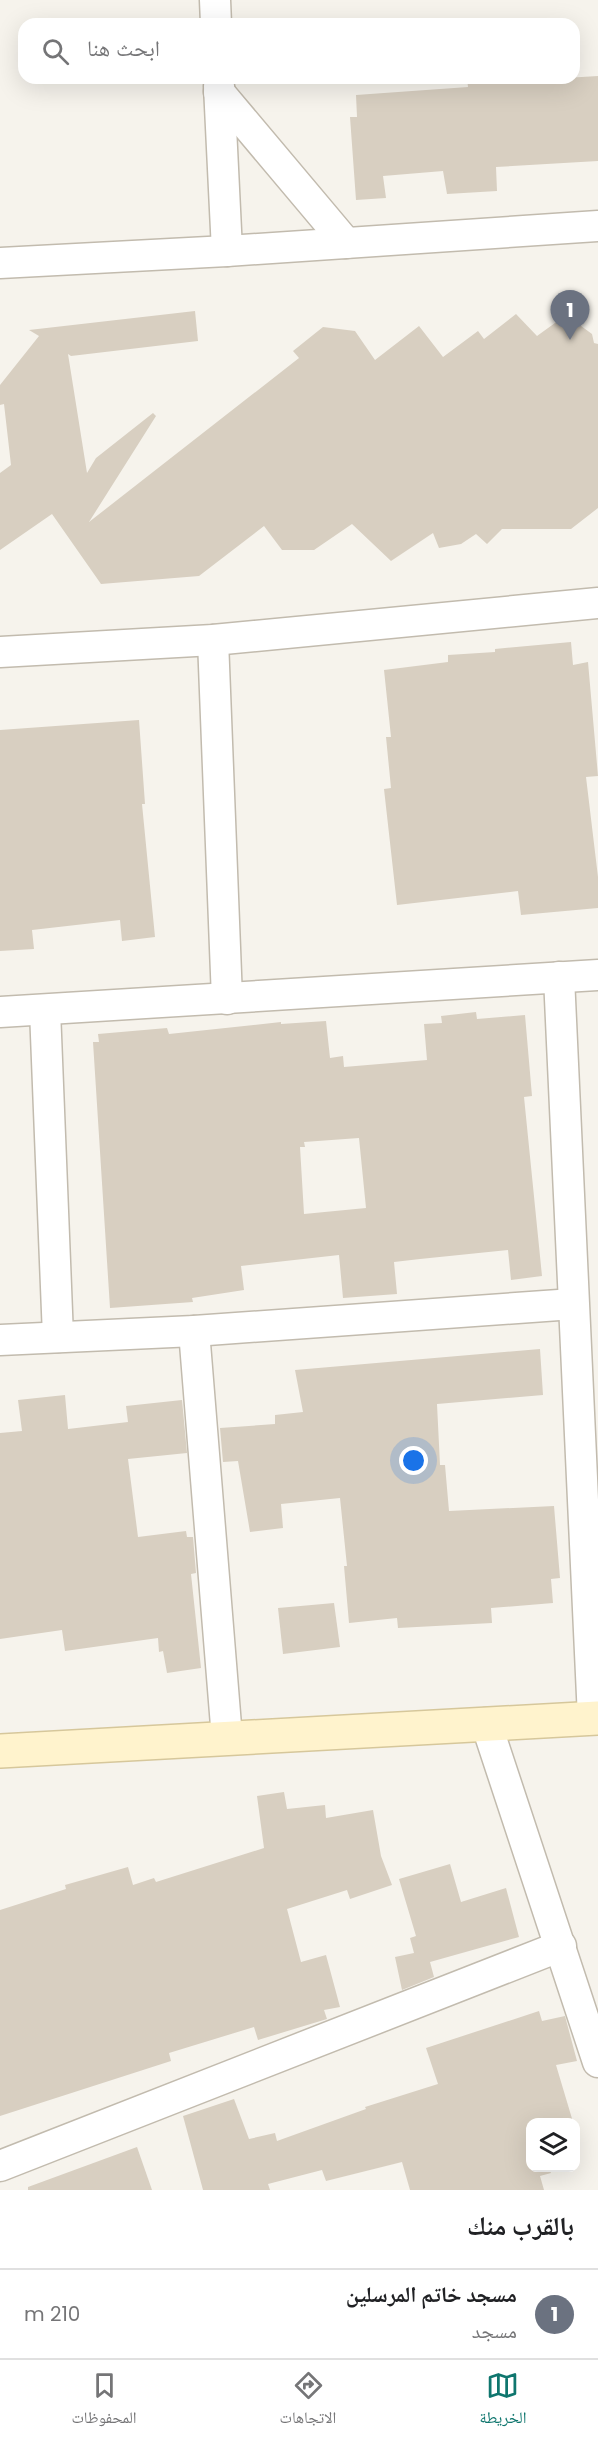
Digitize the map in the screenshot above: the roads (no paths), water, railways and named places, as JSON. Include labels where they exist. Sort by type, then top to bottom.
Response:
[{"type":"street","points":[[215,0],[216,18]]},
{"type":"street","points":[[219,85],[346,243]]},
{"type":"street","points":[[219,85],[227,251]]},
{"type":"street","points":[[0,263],[227,251],[598,226]]},
{"type":"street","points":[[0,652],[213,640],[598,603]]},
{"type":"street","points":[[213,640],[227,999]]},
{"type":"street","points":[[0,1012],[598,975]]},
{"type":"street","points":[[0,1751],[595,1718],[573,1304],[559,977]]},
{"type":"street","points":[[45,1010],[58,1337]]},
{"type":"street","points":[[0,1340],[194,1330],[573,1304]]},
{"type":"street","points":[[194,1330],[227,1738]]},
{"type":"street","points":[[486,1723],[598,2062]]},
{"type":"street","points":[[0,2166],[561,1946]]},
{"type":"place","name":"مسجد خاتم المرسلين","points":[[570,340]]}]
